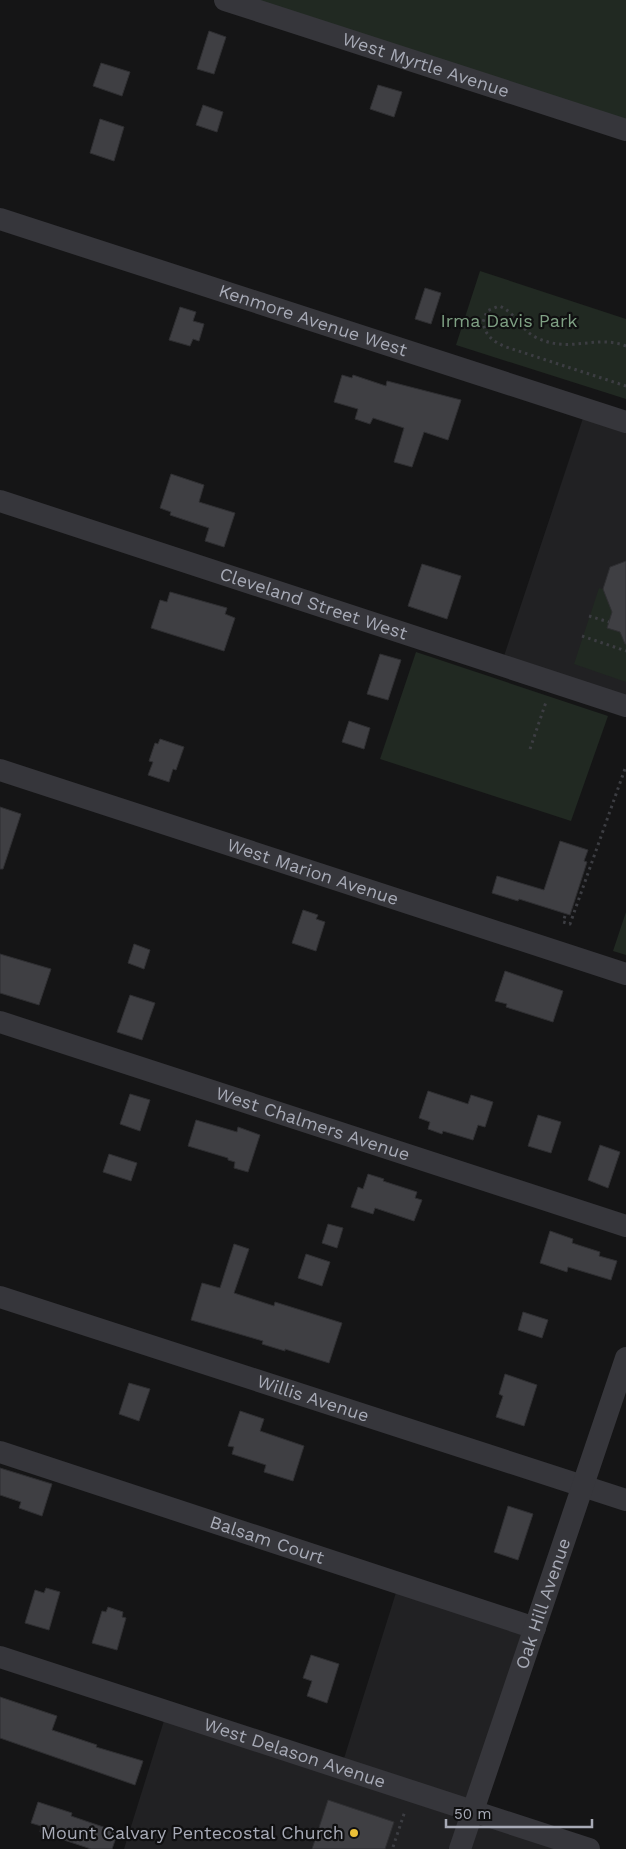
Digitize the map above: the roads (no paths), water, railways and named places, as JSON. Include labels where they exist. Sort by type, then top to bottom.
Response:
[{"type":"street","name":"West Myrtle Avenue","points":[[225,0],[626,130]]},
{"type":"street","name":"Kenmore Avenue West","points":[[0,219],[626,422]]},
{"type":"street","name":"Cleveland Street West","points":[[0,501],[626,706]]},
{"type":"street","name":"West Marion Avenue","points":[[0,770],[626,974]]},
{"type":"street","name":"West Chalmers Avenue","points":[[0,1022],[626,1226]]},
{"type":"street","name":"Willis Avenue","points":[[0,1297],[626,1500]]},
{"type":"street","name":"Oak Hill Avenue","points":[[460,1849],[626,1358]]},
{"type":"street","name":"Balsam Court","points":[[0,1452],[535,1628]]},
{"type":"street","name":"West Delason Avenue","points":[[0,1657],[589,1849]]},
{"type":"place","name":"Mount Calvary Pentecostal Church","points":[[354,1833]]},
{"type":"park label","name":"Irma Davis Park","points":[[509,321]]}]
